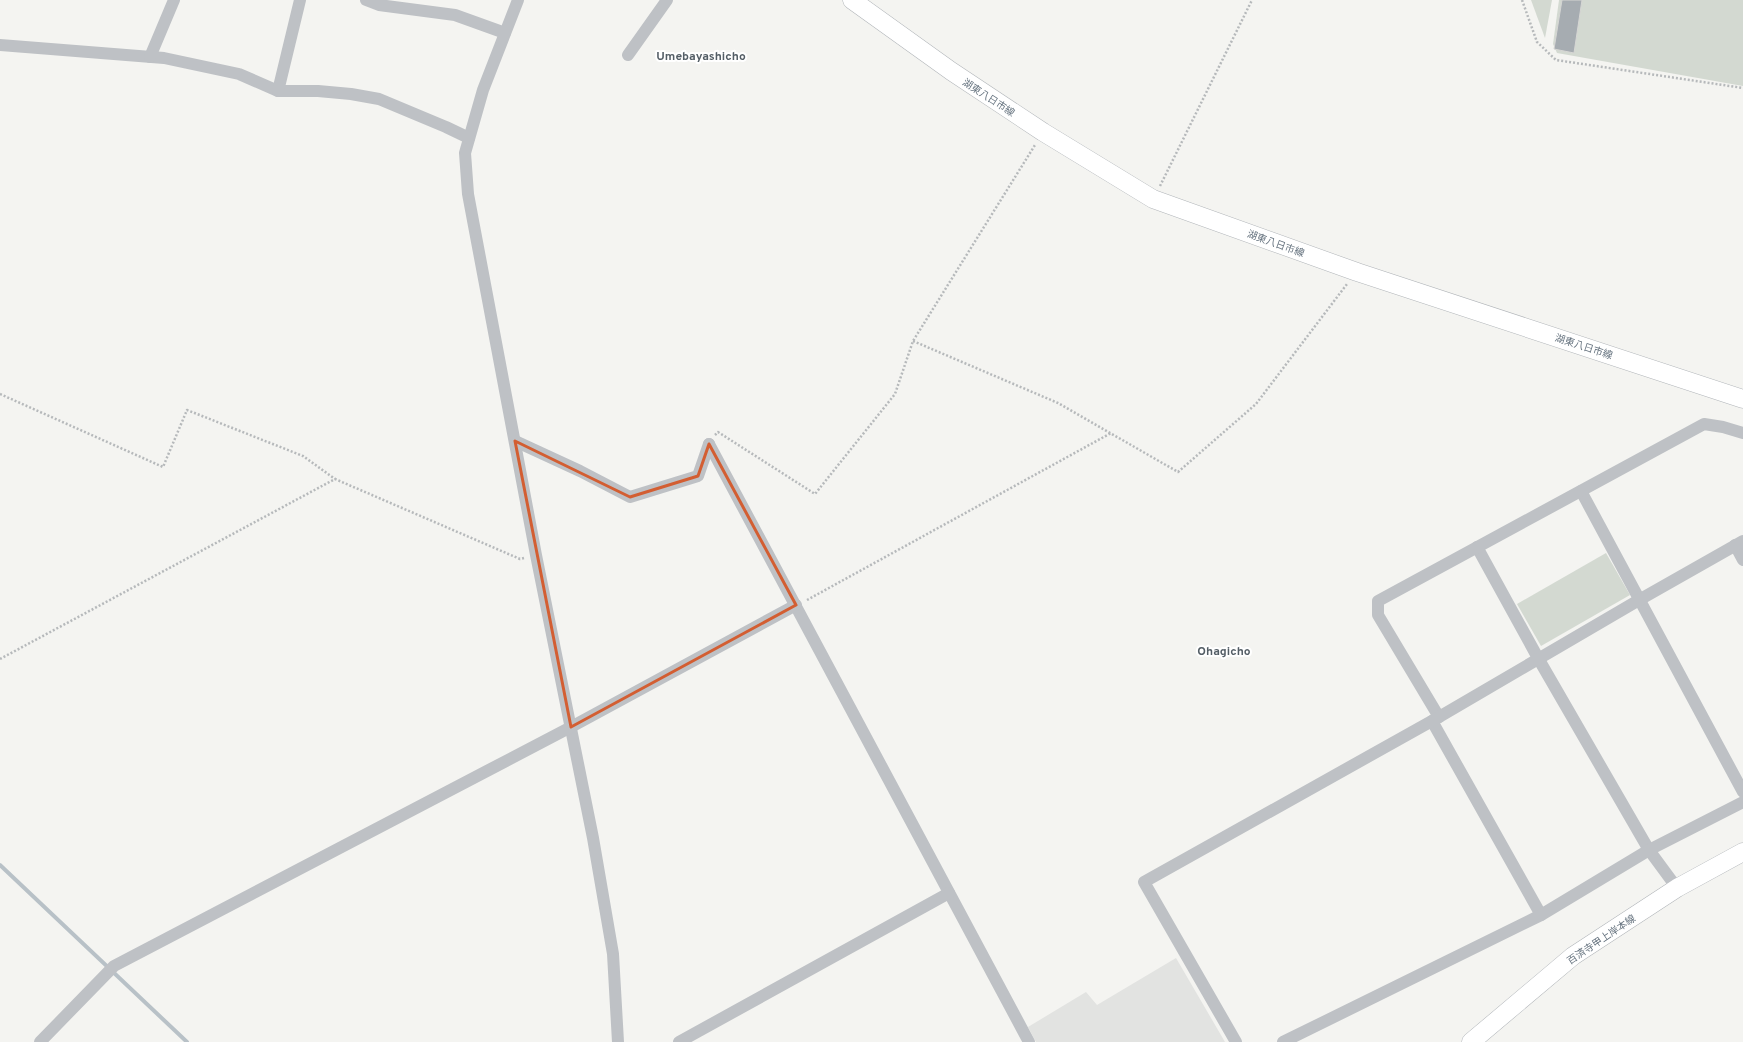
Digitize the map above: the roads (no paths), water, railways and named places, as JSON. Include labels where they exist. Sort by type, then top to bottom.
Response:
[{"type":"main road","name":"湖東八日市線","points":[[852,0],[951,72],[1043,132],[1153,199],[1356,272],[1743,399]]},
{"type":"main road","name":"百済寺甲上岸本線","points":[[1471,1042],[1573,956],[1676,888],[1743,852]]},
{"type":"street","points":[[150,57],[174,0]]},
{"type":"street","points":[[278,91],[300,0]]},
{"type":"street","points":[[366,0],[455,15],[505,33]]},
{"type":"street","points":[[518,0],[483,90],[465,153],[468,194],[536,555],[571,727],[613,954],[618,1042]]},
{"type":"street","points":[[628,55],[668,0]]},
{"type":"street","points":[[0,45],[164,58],[239,74],[278,91],[318,91],[351,94],[379,99],[469,138]]},
{"type":"street","points":[[1541,915],[1436,719],[1378,615],[1378,601],[1704,424],[1723,427],[1743,433]]},
{"type":"street","points":[[515,441],[528,449],[580,471],[630,497],[698,476],[709,444],[1029,1042]]},
{"type":"street","points":[[1581,491],[1743,792]]},
{"type":"street","points":[[1236,1042],[1144,882],[1436,719],[1538,658],[1739,543],[1743,560]]},
{"type":"street","points":[[1477,547],[1538,658],[1649,850],[1676,888]]},
{"type":"street","points":[[40,1042],[114,966],[571,727],[796,605]]},
{"type":"street","points":[[1283,1042],[1541,915],[1649,850],[1743,802]]},
{"type":"street","points":[[679,1042],[949,893]]},
{"type":"waterway","points":[[0,865],[187,1042]]},
{"type":"district","name":"Umebayashicho","points":[[701,56]]},
{"type":"district","name":"Ohagicho","points":[[1224,651]]}]
